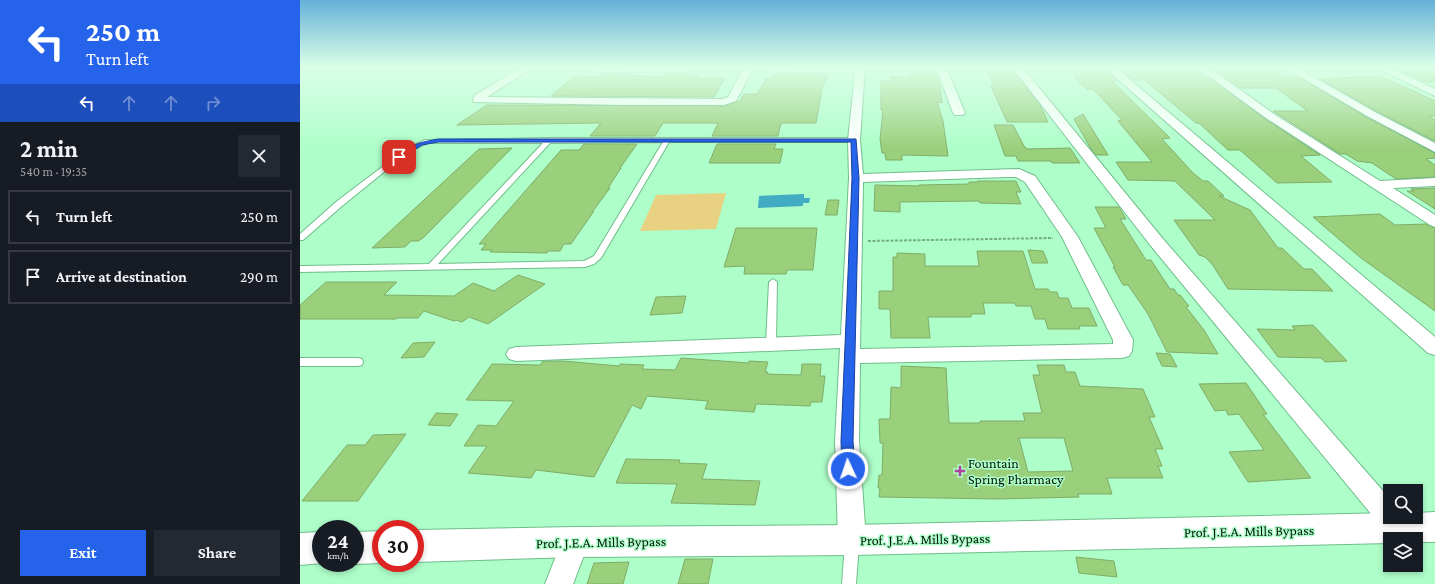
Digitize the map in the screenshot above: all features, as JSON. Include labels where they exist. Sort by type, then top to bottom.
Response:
[{"type":"street","points":[[484,94],[479,97],[478,100],[724,102],[732,99],[735,94]]},
{"type":"street","points":[[852,540],[847,441],[856,178],[854,140],[858,94]]},
{"type":"street","points":[[952,94],[959,113]]},
{"type":"street","points":[[1038,94],[1077,145],[1187,280],[1423,532]]},
{"type":"street","points":[[1141,94],[1435,348]]},
{"type":"street","points":[[1239,94],[1270,116],[1435,222]]},
{"type":"street","points":[[1336,94],[1435,148]]},
{"type":"street","points":[[516,354],[771,344],[850,348],[1122,351],[1123,340],[1070,237],[1030,179],[1019,173],[856,178]]},
{"type":"street","points":[[1378,185],[1435,182]]},
{"type":"street","name":"Prof. J.E.A. Mills Bypass","points":[[424,546],[575,542],[852,540],[1383,533]]},
{"type":"street","points":[[559,584],[575,542]]},
{"type":"street","points":[[300,549],[312,548]]},
{"type":"lane","points":[[300,238],[409,149],[420,144],[438,140],[854,140]]},
{"type":"lane","points":[[431,267],[549,140]]},
{"type":"lane","points":[[300,269],[585,264],[591,262],[597,258],[667,140]]},
{"type":"lane","points":[[771,344],[773,282]]},
{"type":"lane","points":[[300,362],[358,362]]},
{"type":"lane","points":[[849,584],[852,540]]},
{"type":"path","points":[[854,241],[1070,237]]},
{"type":"shaded area","points":[[726,193],[716,229],[640,231],[656,195]]},
{"type":"water","points":[[804,194],[804,198],[810,198],[809,203],[803,203],[803,206],[758,208],[759,196]]},
{"type":"building","points":[[553,94],[716,94],[714,97],[551,96]]},
{"type":"building","points":[[744,94],[821,94],[816,123],[781,123],[778,136],[712,136],[718,123],[663,123],[655,136],[590,136],[601,123],[457,125],[487,105],[724,106],[740,101]]},
{"type":"building","points":[[881,94],[941,94],[942,103],[937,102],[943,121],[948,156],[902,155],[902,160],[886,160],[885,153],[882,153],[880,139],[883,110],[881,110]]},
{"type":"building","points":[[995,94],[1032,94],[1040,105],[1048,122],[1007,122]]},
{"type":"building","points":[[1098,94],[1125,94],[1170,138],[1162,139],[1193,173],[1203,181],[1208,181],[1224,196],[1219,196],[1250,210],[1278,248],[1282,248],[1304,269],[1312,269],[1333,291],[1228,289],[1212,264],[1205,257],[1199,255],[1174,220],[1215,220],[1175,181],[1128,180],[1116,162],[1152,162],[1118,121],[1122,120]]},
{"type":"building","points":[[1162,94],[1232,94],[1265,119],[1320,155],[1301,156],[1332,182],[1277,183],[1240,150],[1228,150],[1199,123],[1196,123]]},
{"type":"building","points":[[1285,94],[1328,94],[1366,117],[1435,153],[1435,158],[1426,159],[1435,165],[1435,177],[1396,179],[1372,163],[1357,161],[1346,154],[1340,154],[1273,111],[1308,111]]},
{"type":"building","points":[[1347,94],[1420,94],[1435,101],[1435,116],[1429,116],[1435,120],[1435,141]]},
{"type":"building","points":[[1083,114],[1108,155],[1096,155],[1091,149],[1074,119]]},
{"type":"building","points":[[994,125],[1013,125],[1027,149],[1070,148],[1080,163],[1018,161],[1016,156],[1005,156]]},
{"type":"building","points":[[584,144],[637,144],[608,188],[610,188],[571,244],[564,244],[560,251],[548,251],[547,253],[490,252],[492,250],[481,250],[486,244],[479,244],[561,150],[579,150]]},
{"type":"building","points":[[717,144],[776,144],[774,149],[783,149],[780,163],[709,163]]},
{"type":"building","points":[[512,148],[423,238],[418,241],[411,241],[405,247],[372,248],[479,149]]},
{"type":"building","points":[[977,181],[1016,181],[1021,192],[1016,192],[1021,204],[980,203],[979,201],[900,202],[900,212],[874,211],[875,185],[919,186],[969,184],[969,182],[978,182]]},
{"type":"building","points":[[1435,188],[1435,209],[1407,191],[1414,191],[1411,189]]},
{"type":"building","points":[[828,200],[839,200],[837,215],[825,215]]},
{"type":"building","points":[[1095,207],[1119,207],[1126,219],[1120,219],[1146,260],[1151,260],[1170,289],[1174,289],[1189,306],[1186,307],[1204,330],[1218,354],[1167,352],[1148,314],[1128,285],[1123,285],[1113,267],[1115,267],[1094,228],[1106,228]]},
{"type":"building","points":[[1380,214],[1395,225],[1426,224],[1435,228],[1435,311],[1361,258],[1313,217]]},
{"type":"building","points":[[736,228],[817,228],[813,270],[787,270],[786,274],[744,274],[745,266],[724,267]]},
{"type":"building","points":[[1028,250],[1043,251],[1048,263],[1032,263]]},
{"type":"building","points":[[977,251],[1023,251],[1035,289],[1048,289],[1050,292],[1057,292],[1059,298],[1068,298],[1072,308],[1089,308],[1097,326],[1079,326],[1080,329],[1048,329],[1045,319],[1035,319],[1031,306],[1016,306],[1015,303],[983,303],[985,314],[971,314],[971,317],[928,317],[930,338],[891,338],[890,309],[879,309],[879,291],[893,291],[893,257],[897,257],[897,253],[925,254],[925,266],[979,266]]},
{"type":"building","points":[[518,275],[545,284],[488,324],[469,317],[462,322],[456,320],[454,321],[424,311],[418,318],[300,319],[300,305],[326,282],[397,282],[384,295],[454,296],[473,283],[494,291]]},
{"type":"building","points":[[686,296],[682,313],[650,315],[656,297]]},
{"type":"building","points":[[1313,325],[1347,361],[1325,362],[1321,358],[1278,357],[1257,329],[1295,330],[1292,326]]},
{"type":"building","points":[[435,342],[424,357],[401,358],[413,343]]},
{"type":"building","points":[[1156,353],[1170,354],[1177,367],[1162,366]]},
{"type":"building","points":[[681,358],[749,363],[749,361],[768,362],[765,372],[768,372],[767,374],[801,375],[802,364],[821,364],[820,376],[825,376],[822,402],[811,402],[810,406],[756,404],[754,412],[705,409],[708,401],[647,396],[641,409],[632,405],[594,477],[536,470],[531,478],[468,473],[487,446],[464,446],[478,425],[496,426],[514,401],[466,400],[492,364],[540,365],[543,361],[563,361],[619,366],[620,364],[644,365],[642,369],[675,370]]},
{"type":"building","points":[[1037,365],[1064,365],[1066,372],[1075,372],[1080,386],[1143,389],[1155,417],[1149,417],[1163,449],[1155,449],[1162,466],[1158,466],[1163,478],[1107,478],[1112,494],[1078,494],[1079,497],[997,499],[879,497],[880,488],[878,488],[879,475],[882,475],[883,443],[880,443],[879,419],[890,419],[891,387],[901,388],[901,366],[946,368],[949,423],[1025,421],[1023,413],[1042,413],[1033,375],[1040,375]],"holes":[[[1019,438],[1064,438],[1073,471],[1028,472]]]},
{"type":"building","points":[[1246,383],[1267,414],[1263,414],[1311,478],[1248,482],[1229,452],[1264,450],[1239,414],[1228,415],[1226,410],[1215,411],[1199,384]]},
{"type":"building","points":[[436,413],[458,414],[450,426],[428,425]]},
{"type":"building","points":[[406,434],[358,501],[302,501],[347,445],[365,445],[373,435]]},
{"type":"building","points":[[626,459],[680,460],[679,463],[707,464],[702,479],[760,481],[755,505],[671,503],[677,484],[616,483]]},
{"type":"building","points":[[1076,557],[1114,561],[1117,577],[1079,573]]},
{"type":"building","points":[[685,559],[713,559],[708,584],[678,584]]},
{"type":"building","points":[[629,562],[623,584],[587,584],[594,563]]},
{"type":"place","name":"Fountain Spring Pharmacy","points":[[960,471]]},
{"type":"route","points":[[399,157],[409,149],[420,144],[427,141],[438,140],[854,140],[856,178],[847,441],[848,469]]}]
